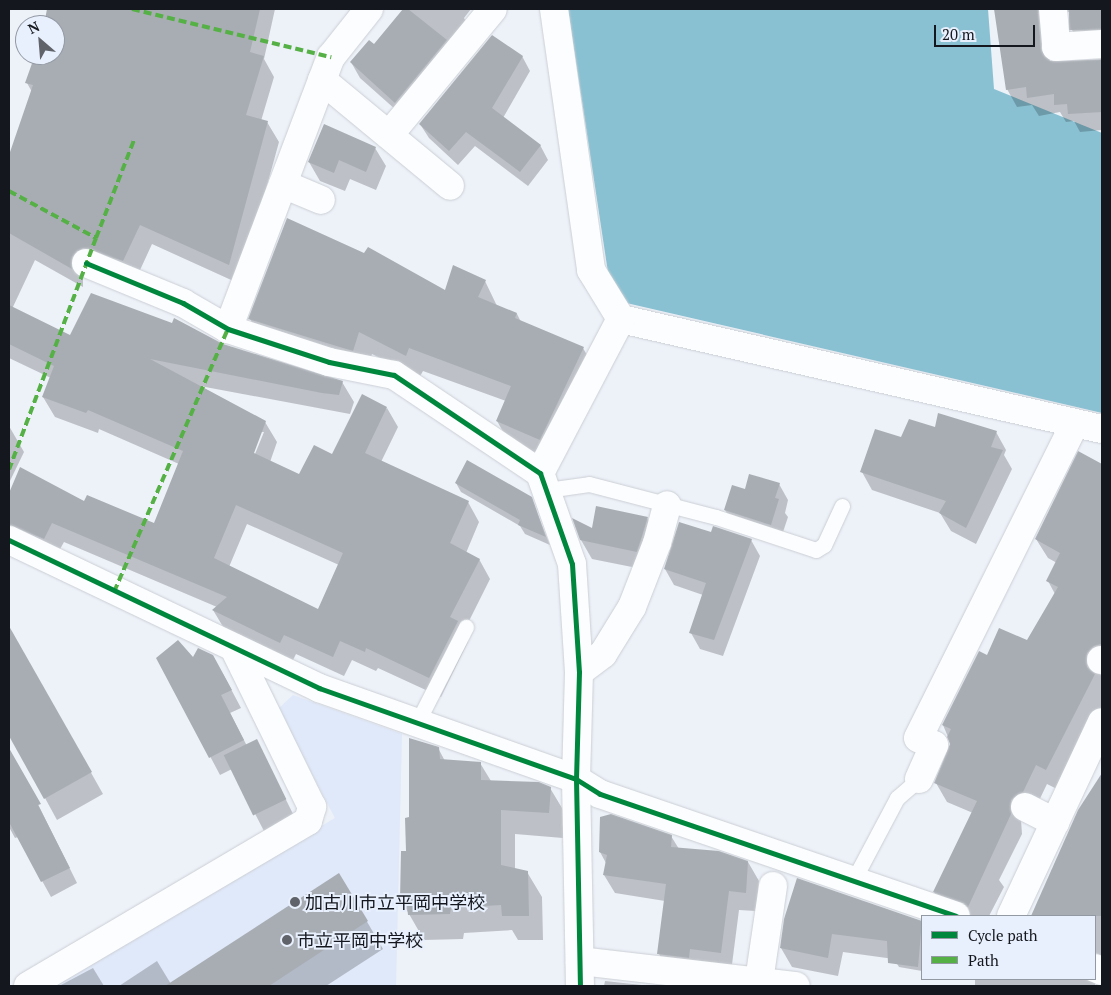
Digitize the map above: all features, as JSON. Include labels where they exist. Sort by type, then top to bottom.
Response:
[{"type":"street","points":[[228,329],[331,57],[369,9]]},
{"type":"street","points":[[389,135],[493,9]]},
{"type":"street","points":[[554,9],[591,270],[621,319],[1102,429]]},
{"type":"street","points":[[1052,9],[1056,47],[1102,44]]},
{"type":"street","points":[[322,80],[450,186]]},
{"type":"street","points":[[283,184],[321,200]]},
{"type":"street","points":[[86,263],[183,303],[228,329],[329,362],[394,375],[544,481],[572,564],[579,672],[576,779],[580,973],[758,981],[796,986]]},
{"type":"street","points":[[544,481],[621,319]]},
{"type":"street","points":[[919,779],[934,745],[918,738],[1075,423]]},
{"type":"street","points":[[579,672],[603,654],[632,607],[657,543],[668,505]]},
{"type":"street","points":[[9,540],[319,688],[576,779],[600,794],[953,915]]},
{"type":"street","points":[[28,986],[308,821],[312,807],[234,648]]},
{"type":"street","points":[[1011,915],[1102,722]]},
{"type":"street","points":[[1025,807],[1055,822]]},
{"type":"street","points":[[758,981],[773,886]]},
{"type":"lane","points":[[544,481],[589,484],[668,505],[816,550],[824,545],[842,506]]},
{"type":"lane","points":[[417,723],[466,627]]},
{"type":"lane","points":[[853,881],[897,798],[919,779]]},
{"type":"shaded area","name":"加古川市立平岡中学校","points":[[293,695],[402,734],[396,986],[48,986],[335,818],[278,709]]},
{"type":"water","points":[[568,9],[988,9],[994,89],[1102,133],[1102,413],[622,302],[609,279]]},
{"type":"building","points":[[47,9],[260,9],[250,52],[264,56],[246,115],[268,121],[229,265],[140,225],[123,261],[83,248],[72,257],[72,269],[9,233],[9,155],[33,85],[25,83],[31,65],[65,65],[65,15],[46,15]]},
{"type":"building","points":[[403,9],[408,9],[447,40],[395,103],[350,62],[369,40],[374,44]]},
{"type":"building","points":[[994,9],[1038,9],[1041,49],[1050,61],[1102,60],[1102,112],[1068,114],[1067,104],[1054,105],[1054,94],[1027,98],[1026,87],[1006,90]]},
{"type":"building","points":[[1069,9],[1102,9],[1102,30],[1069,30]]},
{"type":"building","points":[[492,35],[523,56],[492,108],[541,145],[520,172],[466,132],[449,151],[419,124]]},
{"type":"building","points":[[324,124],[376,147],[366,172],[339,160],[334,173],[308,162]]},
{"type":"building","points":[[287,218],[364,253],[368,247],[445,290],[453,265],[486,280],[478,297],[517,313],[515,318],[584,347],[540,440],[496,421],[511,386],[409,348],[406,356],[359,332],[353,351],[248,319]]},
{"type":"building","points":[[91,293],[172,323],[174,318],[223,344],[343,381],[339,395],[150,359],[266,421],[254,453],[299,474],[314,445],[332,454],[362,394],[387,407],[365,453],[469,501],[450,543],[480,559],[450,617],[458,621],[429,678],[366,648],[365,652],[340,641],[333,657],[284,635],[280,643],[212,610],[227,597],[52,523],[44,539],[9,525],[9,493],[20,467],[84,501],[87,495],[154,523],[183,451],[88,410],[86,413],[42,397],[54,366],[9,344],[9,305],[70,335]],"holes":[[[236,505],[343,553],[318,609],[214,558]]]},
{"type":"building","points":[[938,413],[997,431],[991,447],[1003,450],[966,528],[939,513],[946,501],[860,472],[875,429],[901,437],[909,419],[935,427]]},
{"type":"building","points":[[1078,451],[1102,464],[1102,644],[1094,646],[1087,653],[1087,667],[1095,674],[1046,770],[1036,765],[1023,792],[1011,800],[1011,814],[968,907],[933,892],[977,801],[934,783],[950,744],[947,737],[951,729],[942,725],[979,651],[987,655],[999,628],[1027,640],[1058,587],[1046,581],[1060,553],[1035,539]]},
{"type":"building","points":[[467,460],[532,497],[546,537],[518,525],[520,520],[455,483]]},
{"type":"building","points":[[749,474],[780,483],[775,498],[779,499],[771,525],[724,510],[732,485],[745,489]]},
{"type":"building","points":[[596,506],[648,517],[637,552],[580,540],[572,518],[592,528]]},
{"type":"building","points":[[679,522],[711,532],[713,526],[752,539],[714,640],[689,633],[706,583],[664,569]]},
{"type":"building","points":[[9,626],[92,772],[44,799],[9,736]]},
{"type":"building","points":[[178,640],[193,657],[198,648],[213,655],[232,690],[221,695],[244,740],[209,758],[156,658]]},
{"type":"building","points":[[409,738],[439,747],[440,759],[481,762],[481,780],[539,782],[551,787],[549,813],[501,810],[501,865],[528,871],[529,916],[502,916],[501,905],[451,908],[450,914],[408,915],[406,896],[400,900],[401,851],[406,851],[405,818],[409,817]]},
{"type":"building","points":[[257,739],[286,799],[253,815],[224,755]]},
{"type":"building","points":[[9,748],[41,804],[38,805],[70,868],[41,882],[9,822]]},
{"type":"building","points":[[1102,773],[1102,916],[1031,915],[1078,810]]},
{"type":"building","points":[[611,814],[672,835],[671,847],[719,851],[748,861],[746,893],[729,891],[721,953],[690,949],[689,958],[657,954],[666,884],[603,875],[607,855],[599,852],[600,817]]},
{"type":"building","name":"市立平岡中学校","points":[[339,873],[368,921],[269,986],[165,986]]},
{"type":"building","points":[[797,878],[921,921],[918,967],[888,963],[887,941],[832,934],[828,958],[780,948],[784,919]]},
{"type":"marked path","points":[[132,9],[331,57]]},
{"type":"marked path","points":[[96,238],[134,140]]},
{"type":"marked path","points":[[9,191],[96,238],[9,469]]},
{"type":"marked path","points":[[114,592],[228,329]]},
{"type":"cycle path","points":[[86,263],[183,303],[228,329],[329,362],[394,375],[540,473],[572,564],[579,672],[576,779],[580,986]]},
{"type":"cycle path","points":[[9,540],[319,688],[576,779],[600,794],[953,915]]},
{"type":"place","name":"加古川市立平岡中学校","points":[[295,902]]},
{"type":"place","name":"市立平岡中学校","points":[[287,940]]}]
